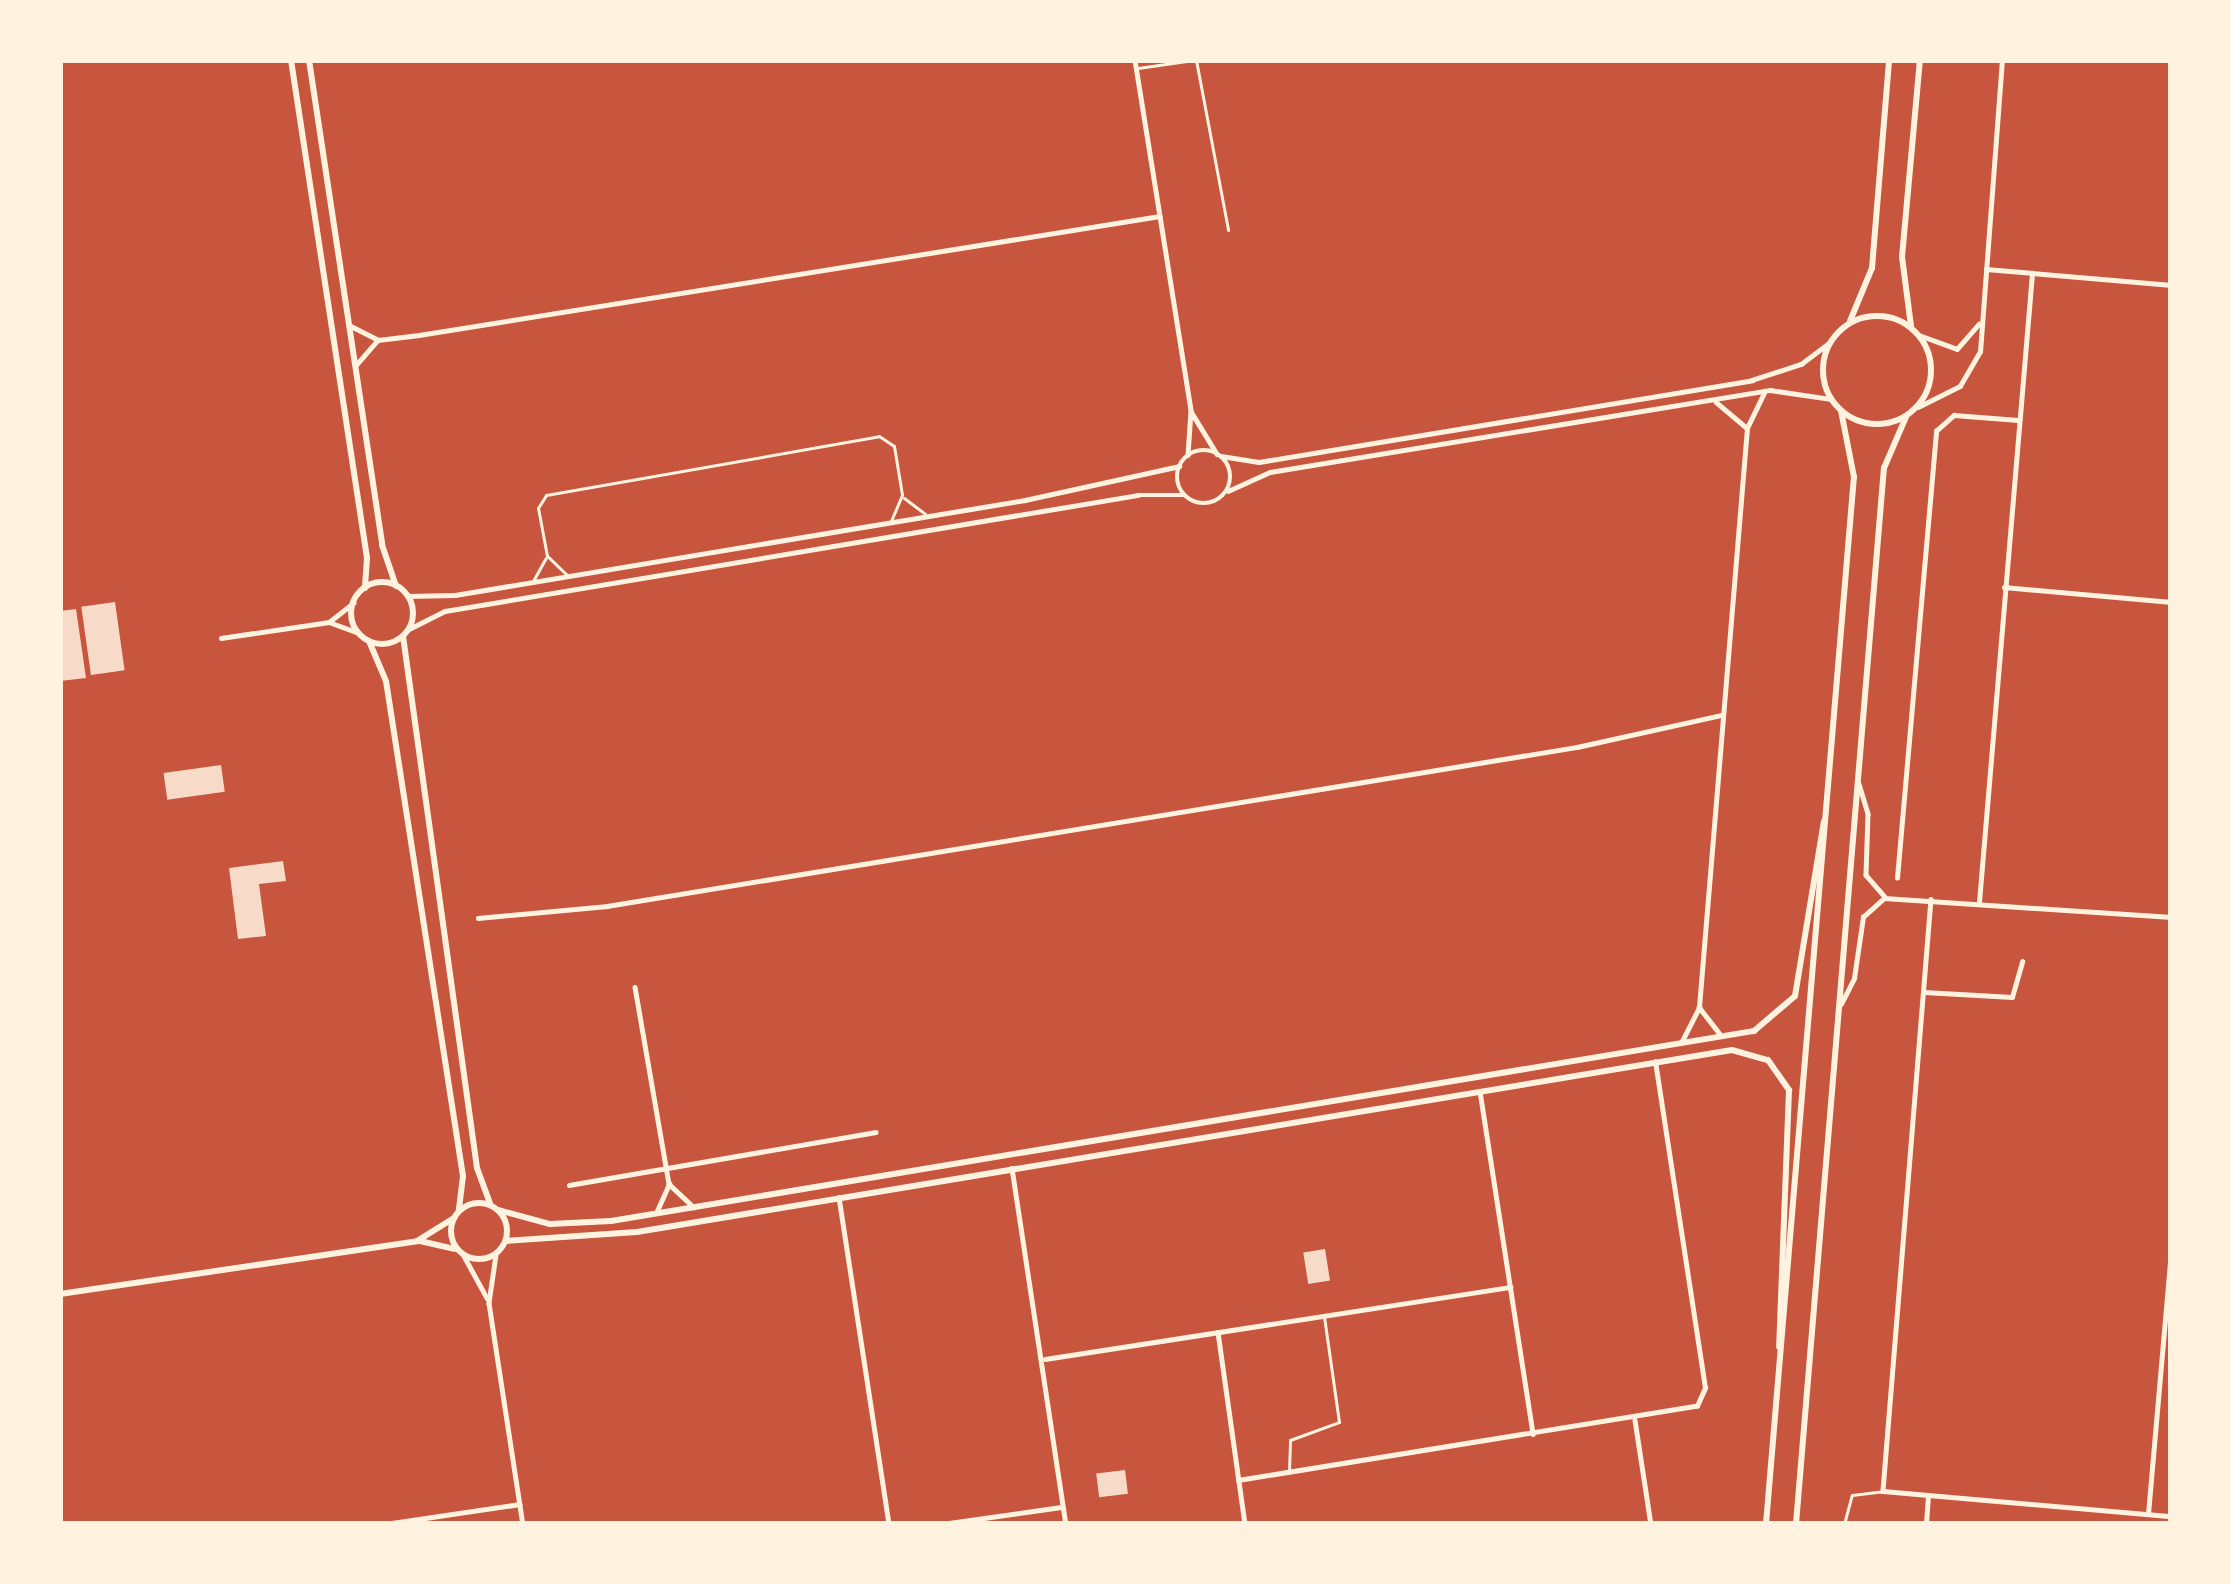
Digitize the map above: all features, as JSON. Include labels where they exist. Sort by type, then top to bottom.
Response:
[{"type":"street","points":[[291,60],[365,588],[329,622]]},
{"type":"street","points":[[309,60],[382,545],[396,586],[407,596],[532,582],[1139,480],[1180,466],[1188,455],[1191,411],[1135,64]]},
{"type":"street","points":[[1188,455],[1259,462],[1752,380],[1801,364],[1848,324],[1872,268],[1889,60]]},
{"type":"street","points":[[1918,407],[1932,367],[1916,332],[1902,257],[1920,60]]},
{"type":"street","points":[[1828,344],[1822,372],[1831,400],[1841,411],[1877,425],[1906,417],[1970,376],[1981,319],[2002,60]]},
{"type":"street","points":[[350,325],[378,340],[1160,216]]},
{"type":"street","points":[[1986,269],[2171,285]]},
{"type":"street","points":[[1979,902],[2032,273]]},
{"type":"street","points":[[1848,324],[1876,316],[1958,350],[1981,319]]},
{"type":"street","points":[[356,364],[378,340]]},
{"type":"street","points":[[369,641],[406,633],[446,611],[1138,495],[1184,495],[1207,505],[1270,472],[1765,392],[1831,400]]},
{"type":"street","points":[[1678,1046],[1699,1007],[1748,428],[1765,392]]},
{"type":"street","points":[[1710,400],[1748,428]]},
{"type":"street","points":[[1191,411],[1230,469],[1228,491]]},
{"type":"street","points":[[1766,1524],[1854,477],[1841,411]]},
{"type":"street","points":[[1897,878],[1936,430],[1954,415],[2018,420]]},
{"type":"street","points":[[1796,1524],[1884,468],[1906,417]]},
{"type":"street","points":[[1180,466],[1184,495]]},
{"type":"street","points":[[365,588],[396,586]]},
{"type":"street","points":[[2004,587],[2171,602]]},
{"type":"street","points":[[407,596],[406,633],[477,1168],[506,1241]]},
{"type":"street","points":[[353,603],[359,633]]},
{"type":"street","points":[[221,638],[329,622],[369,641],[386,681],[463,1177],[456,1214],[460,1253],[490,1303]]},
{"type":"street","points":[[478,918],[629,903],[1577,747],[1721,715]]},
{"type":"street","points":[[1858,784],[1868,814],[1866,875],[1889,898]]},
{"type":"street","points":[[417,1241],[456,1214],[495,1208],[550,1223],[656,1214],[1726,1038],[1765,1026],[1795,995],[1826,818]]},
{"type":"street","points":[[1840,1005],[1853,978],[1863,917],[1889,898],[2171,916]]},
{"type":"street","points":[[1931,899],[1883,1491],[2171,1516]]},
{"type":"street","points":[[1924,992],[2012,997],[2022,961]]},
{"type":"street","points":[[635,987],[669,1184],[656,1214]]},
{"type":"street","points":[[1699,1007],[1726,1038]]},
{"type":"street","points":[[506,1241],[637,1232],[1654,1062],[1744,1052],[1768,1060],[1786,1079],[1781,1352]]},
{"type":"street","points":[[1238,1480],[1691,1410],[1705,1388],[1654,1062]]},
{"type":"street","points":[[1480,1091],[1533,1434]]},
{"type":"street","points":[[569,1185],[875,1132]]},
{"type":"street","points":[[1012,1168],[1045,1359],[1066,1524]]},
{"type":"street","points":[[669,1184],[694,1208]]},
{"type":"street","points":[[838,1197],[889,1524]]},
{"type":"street","points":[[60,1294],[417,1241],[460,1253],[496,1255]]},
{"type":"street","points":[[506,1241],[496,1255],[490,1303],[523,1524]]},
{"type":"street","points":[[2148,1514],[2171,1249]]},
{"type":"street","points":[[1045,1359],[1510,1287]]},
{"type":"street","points":[[1218,1332],[1245,1524]]},
{"type":"street","points":[[1635,1420],[1651,1524]]},
{"type":"street","points":[[1926,1524],[1928,1496]]},
{"type":"street","points":[[385,1524],[520,1504]]},
{"type":"street","points":[[942,1524],[1063,1506]]},
{"type":"lane","points":[[1135,64],[1195,60],[1228,230]]},
{"type":"lane","points":[[568,576],[547,556],[538,508],[550,494],[879,436],[894,446],[902,495],[891,521]]},
{"type":"lane","points":[[902,495],[926,515]]},
{"type":"lane","points":[[532,582],[547,556]]},
{"type":"lane","points":[[1289,1472],[1290,1440],[1339,1422],[1324,1315]]},
{"type":"lane","points":[[1844,1524],[1852,1495],[1883,1491]]},
{"type":"building","points":[[115,602],[125,670],[91,675],[81,607]]},
{"type":"building","points":[[76,609],[86,678],[60,681],[60,611]]},
{"type":"building","points":[[221,765],[225,792],[167,800],[164,773]]},
{"type":"building","points":[[283,861],[286,881],[259,884],[266,936],[238,939],[229,868]]},
{"type":"building","points":[[1325,1249],[1330,1281],[1308,1284],[1303,1252]]},
{"type":"building","points":[[1125,1470],[1128,1494],[1099,1497],[1096,1474]]}]
